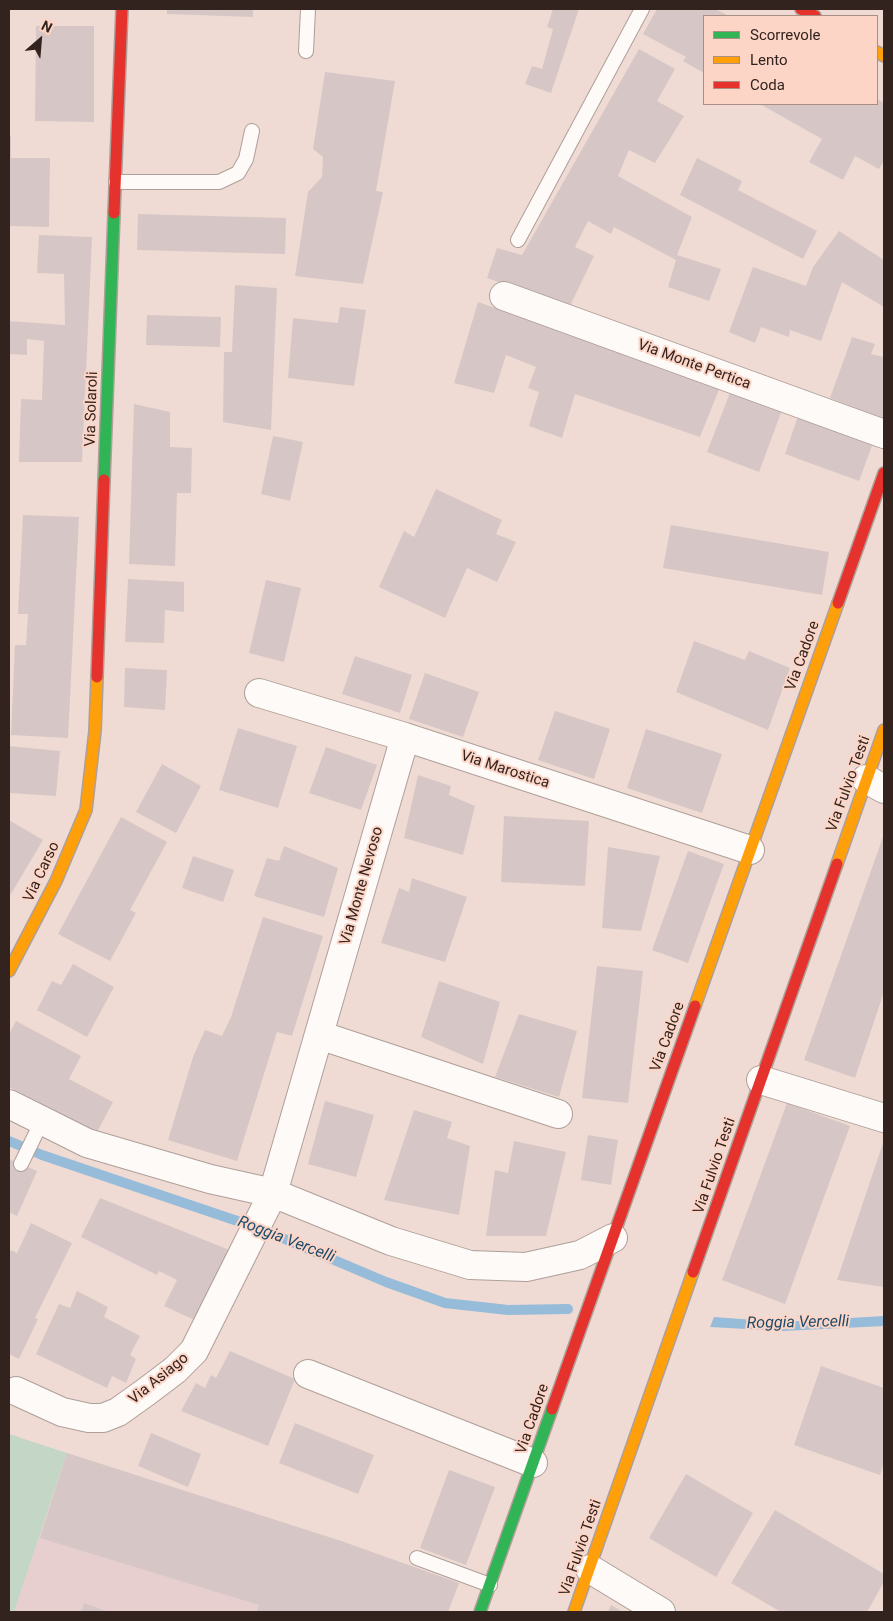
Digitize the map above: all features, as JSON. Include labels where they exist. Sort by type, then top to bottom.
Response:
[{"type":"street","name":"Via Solaroli","points":[[86,810],[95,731],[122,9]]},
{"type":"street","points":[[802,9],[813,15]]},
{"type":"street","name":"Via Monte Pertica","points":[[504,296],[884,434]]},
{"type":"street","name":"Via Cadore","points":[[480,1612],[884,473]]},
{"type":"street","name":"Via Marostica","points":[[259,693],[405,737],[750,850]]},
{"type":"street","name":"Via Fulvio Testi","points":[[574,1612],[761,1080],[875,784],[884,730]]},
{"type":"street","name":"Via Monte Nevoso","points":[[273,1193],[405,737]]},
{"type":"street","name":"Via Carso","points":[[9,971],[56,881],[86,810]]},
{"type":"street","points":[[319,1035],[558,1114]]},
{"type":"street","points":[[761,1080],[884,1118]]},
{"type":"street","points":[[9,1104],[38,1129],[210,1179],[273,1193],[391,1241],[470,1265],[526,1266],[580,1255],[613,1238]]},
{"type":"street","name":"Via Asiago","points":[[16,1391],[62,1412],[89,1418],[103,1418],[118,1412],[175,1370],[194,1351],[273,1193]]},
{"type":"street","points":[[308,1374],[533,1463]]},
{"type":"street","points":[[590,1569],[661,1612]]},
{"type":"lane","points":[[306,51],[308,9]]},
{"type":"lane","points":[[518,240],[642,9]]},
{"type":"lane","points":[[116,182],[219,182],[238,173],[246,159],[252,131]]},
{"type":"lane","points":[[23,1161],[38,1129]]},
{"type":"lane","points":[[417,1558],[490,1585]]},
{"type":"shaded area","points":[[67,1453],[341,1541],[459,1583],[448,1612],[14,1612]]},
{"type":"green space","points":[[9,1434],[67,1453],[14,1612],[9,1612]]},
{"type":"water","points":[[884,1316],[884,1326],[783,1331],[710,1327],[714,1317],[782,1322]]},
{"type":"building","points":[[167,9],[253,9],[253,17],[167,14]]},
{"type":"building","points":[[553,9],[579,9],[551,93],[525,84],[532,66],[542,69],[553,29],[547,27]]},
{"type":"building","points":[[657,9],[715,9],[727,15],[703,15],[703,72],[683,61],[686,57],[643,34]]},
{"type":"building","points":[[36,26],[94,26],[94,122],[35,121]]},
{"type":"building","points":[[639,49],[675,69],[657,101],[684,116],[655,163],[629,150],[618,176],[692,217],[677,255],[721,269],[709,301],[668,287],[676,260],[614,227],[611,234],[588,221],[575,247],[594,256],[570,306],[487,278],[497,248],[522,255]]},
{"type":"building","points":[[325,72],[395,81],[376,191],[383,192],[363,284],[295,276],[308,192],[322,177],[323,157],[313,149]]},
{"type":"building","points":[[878,100],[884,103],[884,161],[879,169],[855,156],[843,180],[809,162],[822,139],[762,105],[878,105]]},
{"type":"building","points":[[9,135],[11,136],[11,158],[50,158],[49,227],[9,226]]},
{"type":"building","points":[[697,158],[742,181],[738,190],[817,231],[803,259],[680,195]]},
{"type":"building","points":[[138,214],[286,218],[285,254],[137,250]]},
{"type":"building","points":[[839,231],[884,260],[884,307],[842,282],[821,341],[790,330],[789,337],[761,327],[755,343],[729,332],[753,267],[806,286],[813,267]]},
{"type":"building","points":[[39,235],[92,237],[82,462],[19,462],[21,399],[42,400],[44,341],[27,339],[27,355],[9,354],[9,321],[65,325],[64,274],[37,273]]},
{"type":"building","points":[[235,285],[277,288],[271,430],[223,422],[224,352],[232,352]]},
{"type":"building","points":[[478,302],[720,387],[700,437],[575,394],[562,438],[529,426],[539,392],[528,388],[536,367],[506,355],[494,393],[454,383]]},
{"type":"building","points":[[340,307],[366,310],[354,386],[288,378],[293,318],[338,323]]},
{"type":"building","points":[[147,315],[221,317],[220,347],[146,345]]},
{"type":"building","points":[[852,337],[875,344],[871,354],[884,357],[884,419],[830,398]]},
{"type":"building","points":[[731,390],[782,410],[759,472],[707,452]]},
{"type":"building","points":[[134,404],[170,412],[170,447],[192,448],[191,493],[177,493],[175,566],[129,564]]},
{"type":"building","points":[[798,416],[873,443],[859,481],[785,454]]},
{"type":"building","points":[[273,436],[303,442],[290,501],[261,494]]},
{"type":"building","points":[[436,489],[502,520],[496,534],[516,542],[497,582],[467,568],[445,618],[379,587],[404,531],[414,537]]},
{"type":"building","points":[[23,515],[79,517],[68,738],[11,735],[15,645],[26,645],[28,614],[18,614]]},
{"type":"building","points":[[671,525],[829,552],[822,595],[663,568]]},
{"type":"building","points":[[128,579],[184,582],[184,612],[165,610],[164,643],[125,642]]},
{"type":"building","points":[[266,580],[301,588],[284,662],[249,653]]},
{"type":"building","points":[[694,641],[745,660],[749,651],[790,668],[768,730],[676,692]]},
{"type":"building","points":[[355,656],[412,675],[400,713],[342,694]]},
{"type":"building","points":[[125,668],[167,670],[165,710],[124,707]]},
{"type":"building","points":[[425,673],[479,692],[463,737],[409,719]]},
{"type":"building","points":[[555,711],[610,729],[594,779],[538,760]]},
{"type":"building","points":[[238,728],[297,746],[278,808],[219,790]]},
{"type":"building","points":[[646,729],[722,754],[702,813],[627,788]]},
{"type":"building","points":[[9,746],[60,751],[56,796],[9,793]]},
{"type":"building","points":[[326,747],[377,765],[361,810],[309,793]]},
{"type":"building","points":[[162,764],[201,786],[176,833],[136,812]]},
{"type":"building","points":[[418,775],[451,786],[449,795],[475,806],[463,855],[404,838]]},
{"type":"building","points":[[504,816],[589,821],[585,886],[501,882]]},
{"type":"building","points":[[121,817],[167,842],[130,910],[136,913],[110,961],[58,934]]},
{"type":"building","points":[[9,820],[43,840],[11,894],[9,892]]},
{"type":"building","points":[[884,834],[884,992],[855,1078],[804,1060]]},
{"type":"building","points":[[284,846],[338,868],[324,917],[254,896],[267,858],[279,861]]},
{"type":"building","points":[[608,847],[660,856],[641,931],[602,928]]},
{"type":"building","points":[[688,851],[724,864],[688,963],[652,950]]},
{"type":"building","points":[[193,856],[234,870],[223,902],[182,888]]},
{"type":"building","points":[[412,878],[467,897],[445,962],[381,943],[399,888],[409,892]]},
{"type":"building","points":[[263,917],[323,936],[292,1036],[277,1032],[237,1161],[168,1140],[193,1057],[205,1030],[222,1036],[231,1017]]},
{"type":"building","points":[[73,964],[114,987],[87,1037],[37,1010],[52,981],[61,985]]},
{"type":"building","points":[[597,966],[643,971],[628,1103],[582,1098]]},
{"type":"building","points":[[439,981],[500,1002],[483,1064],[421,1037]]},
{"type":"building","points":[[519,1014],[577,1031],[559,1097],[495,1077]]},
{"type":"building","points":[[16,1021],[81,1056],[69,1079],[113,1102],[97,1132],[9,1087],[9,1034]]},
{"type":"building","points":[[325,1101],[374,1115],[356,1177],[308,1164]]},
{"type":"building","points":[[787,1103],[850,1126],[785,1304],[722,1280]]},
{"type":"building","points":[[414,1110],[452,1122],[447,1138],[470,1146],[459,1215],[384,1200]]},
{"type":"building","points":[[588,1135],[618,1140],[611,1185],[581,1180]]},
{"type":"building","points":[[884,1140],[884,1287],[837,1280]]},
{"type":"building","points":[[514,1141],[566,1152],[546,1236],[486,1236],[495,1170],[508,1173]]},
{"type":"building","points":[[9,1159],[37,1171],[17,1216],[9,1212]]},
{"type":"building","points":[[100,1198],[232,1251],[199,1322],[164,1306],[177,1280],[159,1271],[157,1275],[81,1237]]},
{"type":"building","points":[[31,1223],[72,1243],[35,1318],[38,1319],[19,1359],[9,1354],[9,1254],[11,1250],[17,1253]]},
{"type":"building","points":[[77,1291],[108,1307],[104,1317],[140,1336],[130,1355],[136,1359],[126,1383],[112,1376],[107,1388],[36,1354],[59,1304],[70,1308]]},
{"type":"building","points":[[230,1351],[295,1379],[268,1446],[181,1411],[196,1383],[205,1388],[211,1375],[216,1378]]},
{"type":"building","points":[[821,1366],[884,1388],[884,1463],[880,1475],[794,1445]]},
{"type":"building","points":[[295,1423],[374,1455],[358,1494],[279,1463]]},
{"type":"building","points":[[151,1433],[201,1454],[188,1487],[138,1466]]},
{"type":"building","points":[[67,1453],[341,1541],[459,1583],[448,1612],[257,1612],[259,1605],[40,1538]]},
{"type":"building","points":[[449,1470],[495,1487],[466,1565],[420,1548]]},
{"type":"building","points":[[686,1474],[753,1513],[716,1577],[649,1538]]},
{"type":"building","points":[[775,1510],[884,1574],[884,1582],[867,1612],[781,1612],[731,1583]]},
{"type":"building","points":[[84,1603],[109,1612],[81,1612]]},
{"type":"building","points":[[611,1605],[623,1612],[608,1612]]},
{"type":"waterway","name":"Roggia Vercelli","points":[[9,1141],[42,1155],[261,1229],[386,1282],[445,1303],[508,1310],[568,1309]]},
{"type":"traffic: fast","points":[[104,480],[114,213]]},
{"type":"traffic: fast","points":[[480,1612],[552,1409]]},
{"type":"traffic: slow","points":[[878,53],[884,56]]},
{"type":"traffic: slow","points":[[695,1006],[838,603]]},
{"type":"traffic: slow","points":[[9,971],[56,881],[86,810],[95,731],[97,677]]},
{"type":"traffic: slow","points":[[837,864],[884,730]]},
{"type":"traffic: slow","points":[[574,1612],[693,1272]]},
{"type":"traffic: jam","points":[[114,213],[122,9]]},
{"type":"traffic: jam","points":[[801,9],[813,15]]},
{"type":"traffic: jam","points":[[838,603],[884,473]]},
{"type":"traffic: jam","points":[[97,677],[104,480]]},
{"type":"traffic: jam","points":[[693,1272],[837,864]]},
{"type":"traffic: jam","points":[[552,1409],[695,1006]]}]
